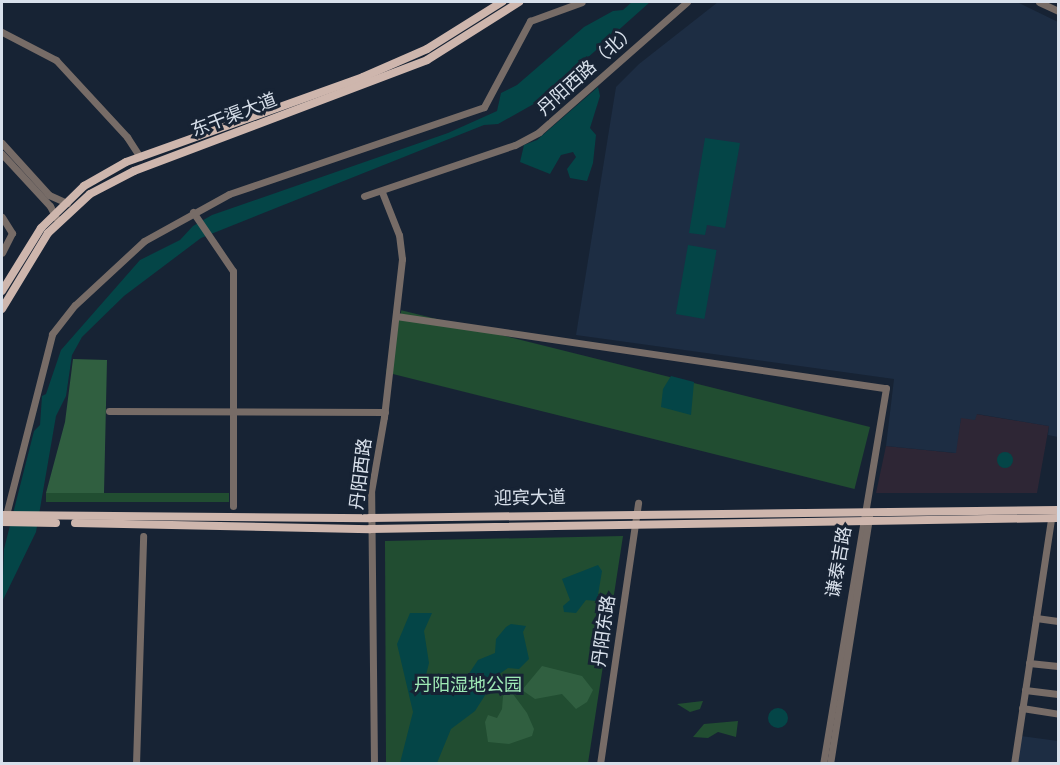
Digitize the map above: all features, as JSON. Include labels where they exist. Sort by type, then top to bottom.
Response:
[{"type":"main road","name":"东干渠大道","points":[[2,291],[41,228],[84,186],[140,157],[363,77],[427,49],[502,2]]},
{"type":"main road","name":"东干渠大道","points":[[2,309],[54,227],[90,194],[134,171],[427,60],[519,2]]},
{"type":"main road","name":"迎宾大道","points":[[7,518],[370,529],[866,518],[1059,510]]},
{"type":"main road","name":"迎宾大道","points":[[45,520],[635,514],[1055,519]]},
{"type":"street","points":[[7,518],[52,334],[75,305],[144,242],[193,212],[230,194],[484,107],[530,21],[582,2]]},
{"type":"street","name":"丹阳西路（北）","points":[[364,196],[382,192],[515,145],[539,132],[687,2]]},
{"type":"street","points":[[1039,2],[1059,11]]},
{"type":"street","points":[[2,32],[56,60],[128,137],[140,157]]},
{"type":"street","points":[[2,143],[50,195],[67,203]]},
{"type":"street","points":[[2,154],[55,214],[54,227]]},
{"type":"street","name":"丹阳西路","points":[[374,764],[370,518],[385,412],[402,259],[399,236],[382,192]]},
{"type":"street","points":[[193,212],[233,271],[233,506]]},
{"type":"street","points":[[2,217],[12,233],[2,253]]},
{"type":"street","points":[[396,316],[886,388],[866,518]]},
{"type":"street","points":[[109,411],[385,412]]},
{"type":"street","name":"丹阳东路","points":[[600,764],[638,503]]},
{"type":"street","name":"谦泰吉路","points":[[823,764],[866,518]]},
{"type":"street","name":"谦泰吉路","points":[[830,764],[866,518]]},
{"type":"street","points":[[1014,764],[1036,618],[1055,519]]},
{"type":"street","points":[[136,764],[143,536]]},
{"type":"street","points":[[1036,618],[1059,621]]},
{"type":"street","points":[[1029,663],[1059,666]]},
{"type":"street","points":[[1025,690],[1059,694]]},
{"type":"street","points":[[1022,708],[1059,714]]},
{"type":"shaded area","points":[[632,2],[650,2],[539,101],[498,124],[484,125],[201,238],[124,296],[82,337],[72,355],[66,396],[56,416],[36,532],[2,602],[4,549],[34,431],[40,425],[42,396],[46,394],[61,350],[140,260],[180,240],[193,226],[212,215],[448,133],[497,111],[501,93],[517,85],[584,27],[613,11],[623,10]]},
{"type":"shaded area","points":[[718,2],[1017,2],[1058,22],[1058,437],[1048,435],[1049,426],[977,414],[975,420],[961,418],[956,453],[886,446],[894,379],[576,335],[616,87],[639,64]]},
{"type":"shaded area","points":[[598,87],[600,96],[590,128],[596,135],[593,163],[587,181],[570,178],[567,169],[576,157],[573,152],[561,155],[550,174],[520,162],[524,145],[537,140]]},
{"type":"shaded area","points":[[705,138],[740,143],[725,228],[707,225],[705,235],[689,233]]},
{"type":"shaded area","points":[[688,245],[717,250],[704,319],[676,314]]},
{"type":"shaded area","points":[[73,359],[107,360],[104,493],[46,493],[65,422]]},
{"type":"shaded area","points":[[671,376],[694,382],[691,415],[661,407],[663,389]]},
{"type":"shaded area","points":[[976,414],[1049,426],[1037,493],[876,493],[886,446],[955,453],[961,418]]},
{"type":"shaded area","points":[[1002,452],[1008,452],[1013,460],[1011,466],[1002,468],[997,463],[997,457]]},
{"type":"shaded area","points":[[598,565],[602,571],[597,601],[586,600],[576,613],[564,612],[563,606],[570,600],[562,579]]},
{"type":"shaded area","points":[[410,613],[432,613],[424,631],[429,663],[426,675],[431,684],[446,689],[455,685],[461,676],[468,675],[478,660],[495,653],[496,639],[506,627],[511,624],[526,626],[523,632],[529,659],[519,669],[508,668],[498,675],[475,711],[451,729],[437,763],[400,763],[413,712],[397,644]]},
{"type":"shaded area","points":[[542,666],[582,676],[593,690],[587,702],[576,709],[562,694],[535,699],[522,690]]},
{"type":"shaded area","points":[[510,690],[527,713],[534,729],[532,736],[509,744],[488,742],[485,722],[488,715],[497,718],[502,709],[503,696]]},
{"type":"shaded area","points":[[778,708],[785,711],[788,718],[785,725],[778,728],[771,725],[768,718],[771,711]]},
{"type":"shaded area","points":[[1021,736],[1058,741],[1058,763],[1017,764]]},
{"type":"green space","points":[[401,310],[870,427],[855,489],[386,372]]},
{"type":"green space","points":[[46,493],[229,493],[229,502],[46,502]]},
{"type":"green space","name":"丹阳湿地公园","points":[[623,536],[588,763],[386,763],[385,541]]},
{"type":"green space","points":[[703,701],[700,709],[690,712],[677,704]]},
{"type":"green space","points":[[738,721],[736,737],[718,732],[708,738],[693,737],[704,724]]}]
